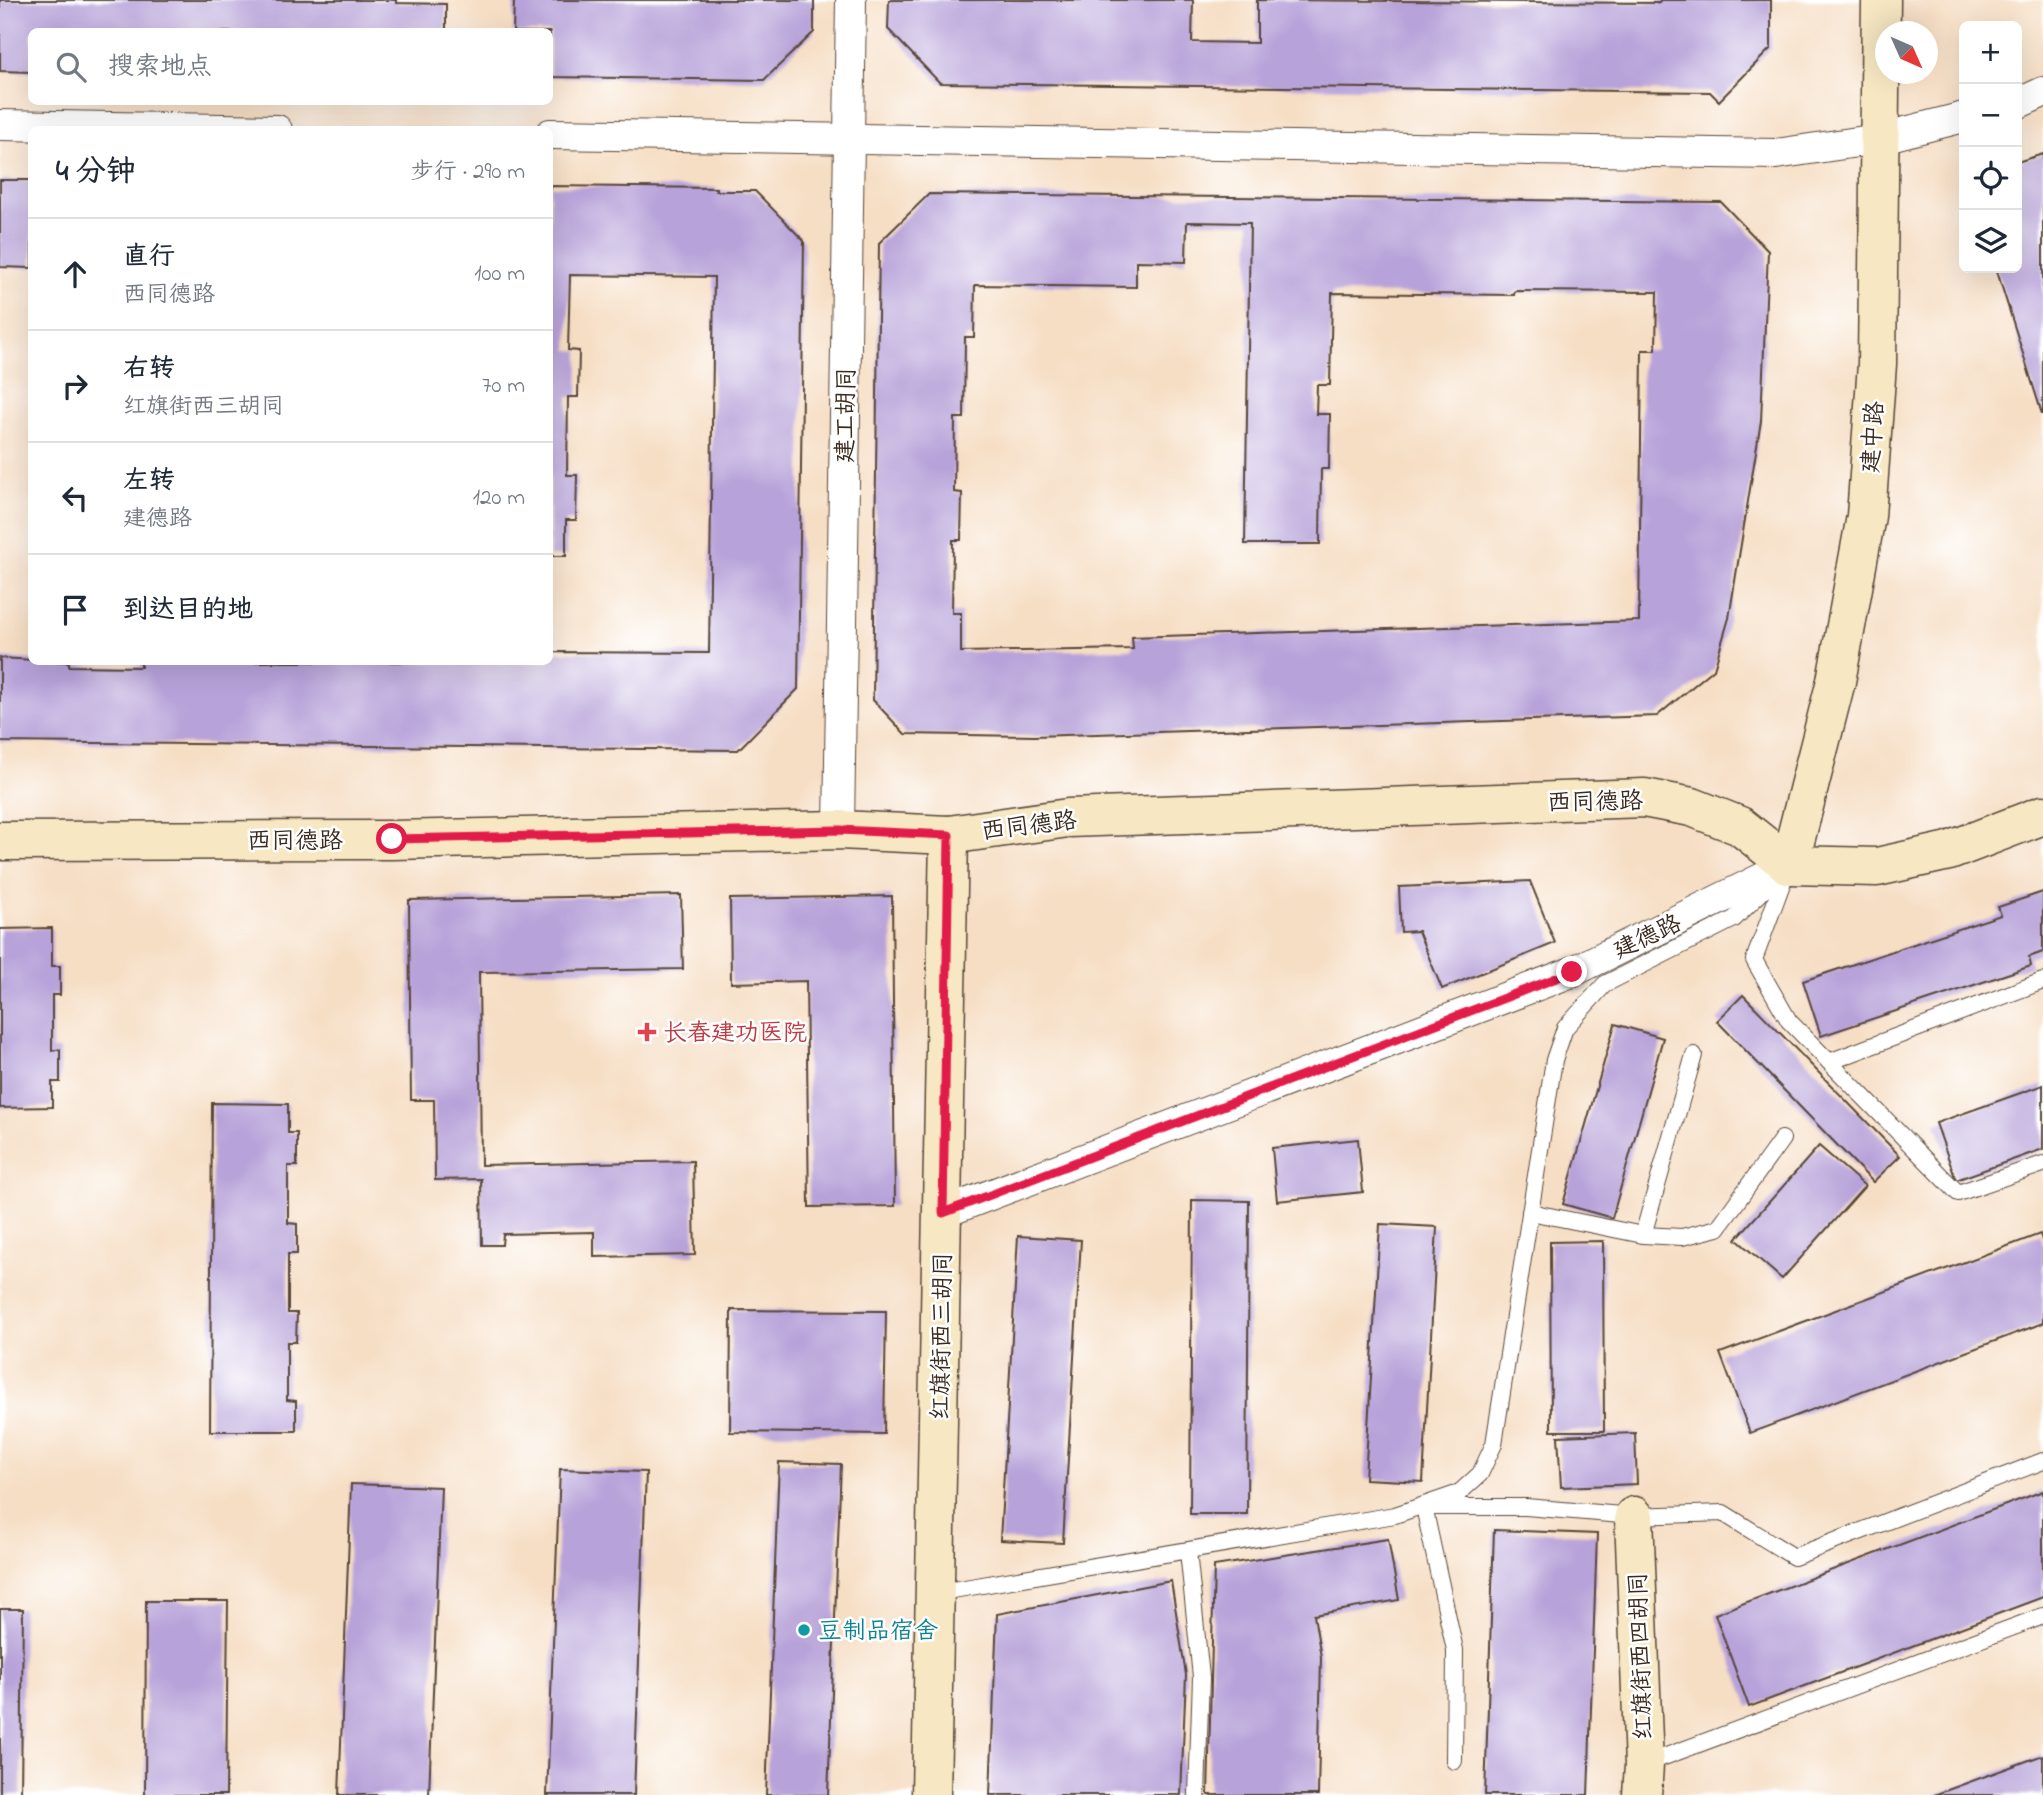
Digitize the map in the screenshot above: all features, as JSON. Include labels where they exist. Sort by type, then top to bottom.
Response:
[{"type":"street","name":"建工胡同","points":[[839,830],[851,0]]},
{"type":"street","name":"建中路","points":[[1789,865],[1836,681],[1866,516],[1877,364],[1881,0]]},
{"type":"street","points":[[2022,102],[2043,92]]},
{"type":"street","points":[[553,134],[1776,154],[1878,139],[1959,118]]},
{"type":"street","points":[[0,125],[55,126]]},
{"type":"street","name":"西同德路","points":[[0,841],[406,839],[839,830],[949,835],[1068,818],[1644,799],[1692,807],[1740,826],[1789,865]]},
{"type":"street","name":"建德路","points":[[943,1213],[1572,972],[1789,865],[1877,867],[1949,851],[2043,815]]},
{"type":"street","name":"红旗街西三胡同","points":[[931,1795],[949,835]]},
{"type":"street","name":"红旗街西四胡同","points":[[1634,1516],[1643,1780]]},
{"type":"lane","points":[[1789,865],[1754,960],[1789,1021],[1958,1193],[2043,1164]]},
{"type":"lane","points":[[1424,1507],[1459,1493],[1480,1474],[1494,1444],[1554,1060],[1565,1028],[1605,984],[1734,919],[1789,865]]},
{"type":"lane","points":[[1829,1062],[2043,981]]},
{"type":"lane","points":[[1643,1235],[1694,1055]]},
{"type":"lane","points":[[1531,1212],[1643,1235],[1682,1237],[1718,1228],[1782,1139]]},
{"type":"lane","points":[[934,1593],[1188,1551],[1424,1507],[1526,1507],[1634,1516],[1723,1513],[1794,1557],[2043,1461]]},
{"type":"lane","points":[[1424,1507],[1455,1650],[1454,1762]]},
{"type":"lane","points":[[1188,1551],[1201,1677],[1197,1795]]},
{"type":"lane","points":[[1643,1780],[2043,1616]]},
{"type":"building","points":[[0,0],[396,0],[396,3],[446,4],[446,28],[28,28],[28,72],[0,71]]},
{"type":"building","points":[[514,0],[814,0],[814,32],[764,80],[553,77],[553,28],[513,28]]},
{"type":"building","points":[[889,0],[1193,0],[1192,42],[1257,43],[1257,0],[1659,3],[1660,0],[1771,0],[1771,48],[1719,101],[1710,92],[940,83],[888,29]]},
{"type":"building","points":[[2043,154],[2043,414],[1998,273],[2022,273],[2022,160]]},
{"type":"building","points":[[0,180],[28,180],[28,268],[0,267]]},
{"type":"building","points":[[553,186],[755,191],[804,241],[798,689],[738,750],[0,742],[0,658],[28,660],[28,665],[141,667],[553,665],[553,652],[709,653],[714,277],[570,275],[568,350],[579,351],[578,397],[568,397],[567,475],[577,475],[576,520],[566,520],[566,556],[553,556]]},
{"type":"building","points":[[929,194],[1721,202],[1768,251],[1761,421],[1729,618],[1714,669],[1657,716],[1034,736],[905,734],[873,700],[879,243]],"holes":[[[1187,222],[1250,223],[1245,544],[1320,544],[1321,469],[1329,469],[1330,414],[1316,414],[1317,385],[1330,385],[1332,293],[1514,295],[1515,291],[1657,292],[1656,350],[1642,350],[1639,621],[1132,637],[1133,649],[961,652],[961,613],[952,613],[953,540],[961,540],[962,493],[954,492],[955,418],[964,418],[965,337],[974,337],[975,285],[1136,287],[1136,261],[1186,262]]]},
{"type":"building","points":[[1530,881],[1555,943],[1442,989],[1418,931],[1401,932],[1399,887]]},
{"type":"building","points":[[2043,892],[2043,952],[2029,957],[2031,966],[1821,1036],[1803,981],[2001,915],[1998,907]]},
{"type":"building","points":[[681,895],[683,969],[479,972],[481,1165],[693,1161],[695,1255],[594,1257],[594,1232],[503,1234],[502,1245],[482,1245],[481,1179],[435,1180],[434,1100],[411,1100],[409,900]]},
{"type":"building","points":[[892,896],[895,1206],[809,1207],[806,981],[731,983],[730,899]]},
{"type":"building","points":[[52,928],[52,966],[60,966],[60,995],[52,995],[52,1050],[60,1050],[60,1082],[52,1082],[52,1107],[0,1108],[0,929]]},
{"type":"building","points":[[1743,995],[1900,1156],[1873,1182],[1717,1021]]},
{"type":"building","points":[[1615,1024],[1663,1038],[1612,1218],[1563,1204]]},
{"type":"building","points":[[2043,1085],[2043,1149],[1956,1180],[1936,1123]]},
{"type":"building","points":[[212,1103],[288,1104],[288,1133],[297,1133],[297,1166],[288,1166],[288,1223],[297,1224],[297,1254],[288,1254],[288,1313],[297,1313],[296,1342],[287,1342],[287,1400],[296,1401],[296,1431],[210,1431]]},
{"type":"building","points":[[1358,1139],[1363,1192],[1277,1201],[1272,1148]]},
{"type":"building","points":[[1819,1146],[1865,1186],[1782,1279],[1736,1239]]},
{"type":"building","points":[[1192,1200],[1249,1201],[1247,1514],[1190,1514]]},
{"type":"building","points":[[1380,1224],[1437,1227],[1423,1482],[1365,1479]]},
{"type":"building","points":[[2040,1234],[2043,1243],[2043,1323],[1750,1433],[1720,1353]]},
{"type":"building","points":[[1018,1236],[1081,1240],[1063,1543],[1000,1540]]},
{"type":"building","points":[[1603,1241],[1604,1431],[1551,1431],[1550,1242]]},
{"type":"building","points":[[731,1310],[886,1311],[884,1434],[730,1432]]},
{"type":"building","points":[[1635,1433],[1637,1484],[1561,1487],[1558,1436]]},
{"type":"building","name":"豆制品宿舍","points":[[779,1462],[841,1464],[828,1795],[766,1795]]},
{"type":"building","points":[[560,1469],[646,1472],[634,1795],[547,1795]]},
{"type":"building","points":[[351,1484],[441,1487],[429,1795],[339,1795]]},
{"type":"building","points":[[2043,1491],[2043,1597],[1749,1707],[1715,1614]]},
{"type":"building","points":[[1494,1530],[1597,1534],[1588,1795],[1485,1795]]},
{"type":"building","points":[[1388,1539],[1399,1600],[1314,1615],[1321,1657],[1318,1795],[1208,1795],[1214,1566]]},
{"type":"building","points":[[1171,1581],[1186,1675],[1181,1795],[990,1795],[997,1614]]},
{"type":"building","points":[[146,1601],[228,1601],[226,1795],[145,1795]]},
{"type":"building","points":[[0,1609],[23,1609],[21,1795],[0,1795]]},
{"type":"building","points":[[2043,1755],[2043,1795],[1934,1795]]},
{"type":"place","name":"长春建功医院","points":[[647,1032]]},
{"type":"place","name":"豆制品宿舍","points":[[804,1630]]},
{"type":"route","points":[[392,839],[839,830],[949,835],[943,1213],[1572,972]]}]
